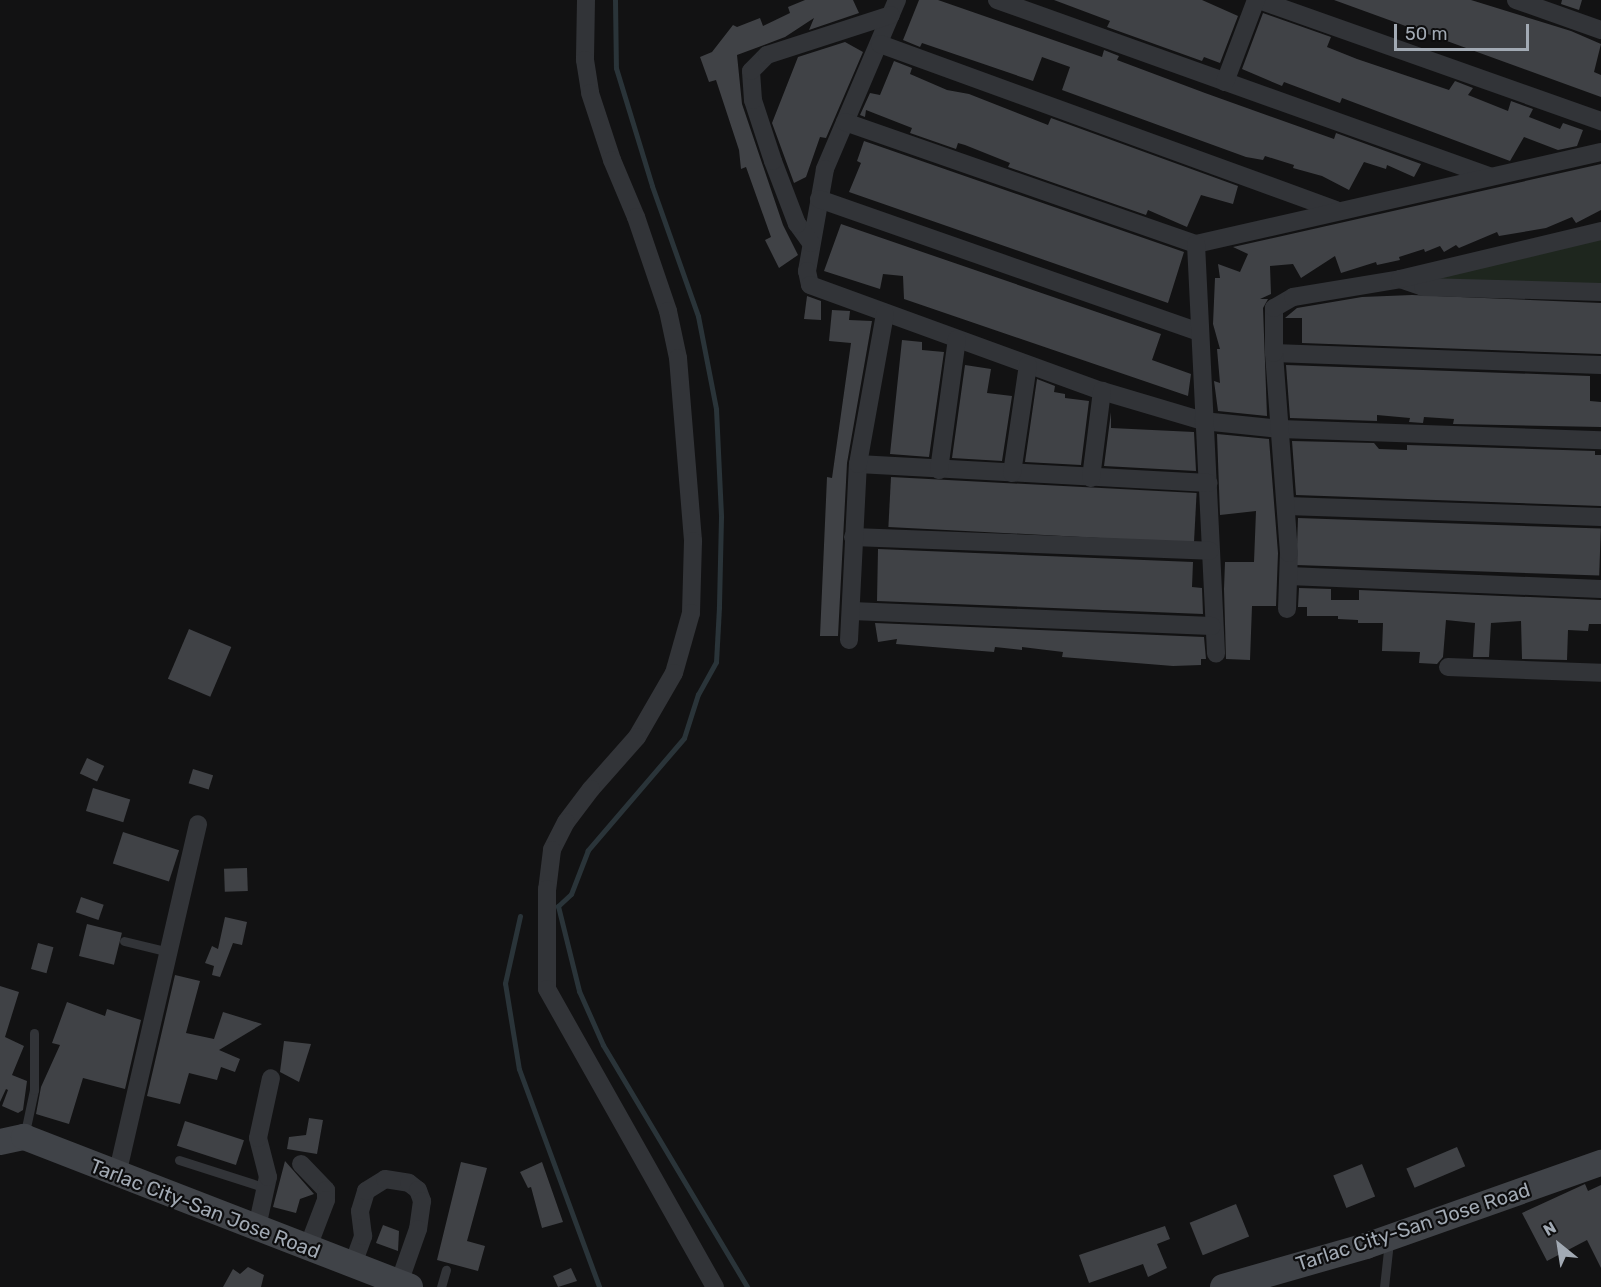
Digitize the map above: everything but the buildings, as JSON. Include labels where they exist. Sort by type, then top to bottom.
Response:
[{"type":"main road","name":"Tarlac City-San Jose Road","points":[[12,1139],[257,1227],[405,1285]]},
{"type":"main road","name":"Tarlac City-San Jose Road","points":[[1223,1287],[1390,1238],[1601,1163]]},
{"type":"street","points":[[586,0],[585,60],[590,93],[636,216],[668,311],[678,358],[693,541],[691,613],[674,673],[637,737],[585,797],[552,850],[547,889],[547,989],[715,1287]]},
{"type":"street","points":[[997,0],[1489,176]]},
{"type":"street","points":[[1225,82],[1257,0],[1601,121]]},
{"type":"street","points":[[1516,0],[1601,30]]},
{"type":"street","points":[[894,7],[825,170],[806,277],[810,285],[1102,391],[1203,422],[1280,429],[1601,440]]},
{"type":"street","points":[[811,243],[797,224],[773,161],[753,100],[751,72],[767,55],[894,7]]},
{"type":"street","points":[[880,44],[1336,210]]},
{"type":"street","points":[[845,122],[1196,244],[1336,210],[1601,152]]},
{"type":"street","points":[[819,199],[1198,332]]},
{"type":"street","points":[[1287,609],[1289,576],[1287,506],[1272,320],[1277,304],[1305,295],[1400,279],[1601,231]]},
{"type":"street","points":[[1196,244],[1198,332],[1208,483],[1212,626],[1216,654]]},
{"type":"street","points":[[1400,279],[1424,287],[1601,292]]},
{"type":"street","points":[[849,640],[858,464],[885,314]]},
{"type":"street","points":[[939,470],[957,339]]},
{"type":"street","points":[[1274,353],[1601,365]]},
{"type":"street","points":[[1012,473],[1028,365]]},
{"type":"street","points":[[1091,478],[1102,391]]},
{"type":"street","points":[[858,464],[1208,483]]},
{"type":"street","points":[[1287,506],[1601,517]]},
{"type":"street","points":[[853,537],[1210,551]]},
{"type":"street","points":[[1289,576],[1601,589]]},
{"type":"street","points":[[852,611],[1212,626]]},
{"type":"street","points":[[1449,667],[1601,673]]},
{"type":"street","points":[[117,1175],[198,824]]},
{"type":"street","points":[[257,1227],[268,1177],[258,1138],[271,1078]]},
{"type":"street","points":[[301,1164],[326,1190],[327,1200],[308,1247]]},
{"type":"street","points":[[353,1264],[363,1236],[360,1211],[366,1191],[385,1179],[409,1183],[418,1190],[422,1201],[405,1285]]},
{"type":"lane","points":[[124,941],[169,952]]},
{"type":"lane","points":[[12,1139],[34,1090],[34,1033]]},
{"type":"lane","points":[[178,1160],[266,1188]]},
{"type":"lane","points":[[1384,1287],[1390,1238]]},
{"type":"lane","points":[[441,1287],[446,1270]]},
{"type":"shaded area","points":[[1601,226],[1601,292],[1378,282]]},
{"type":"waterway","points":[[615,0],[616,68],[652,186],[698,316],[716,409],[721,517],[716,662],[698,694],[684,738],[588,850],[571,894],[558,906],[579,991],[603,1045],[747,1287]]},
{"type":"waterway","points":[[520,916],[505,983],[519,1069],[599,1287]]}]
